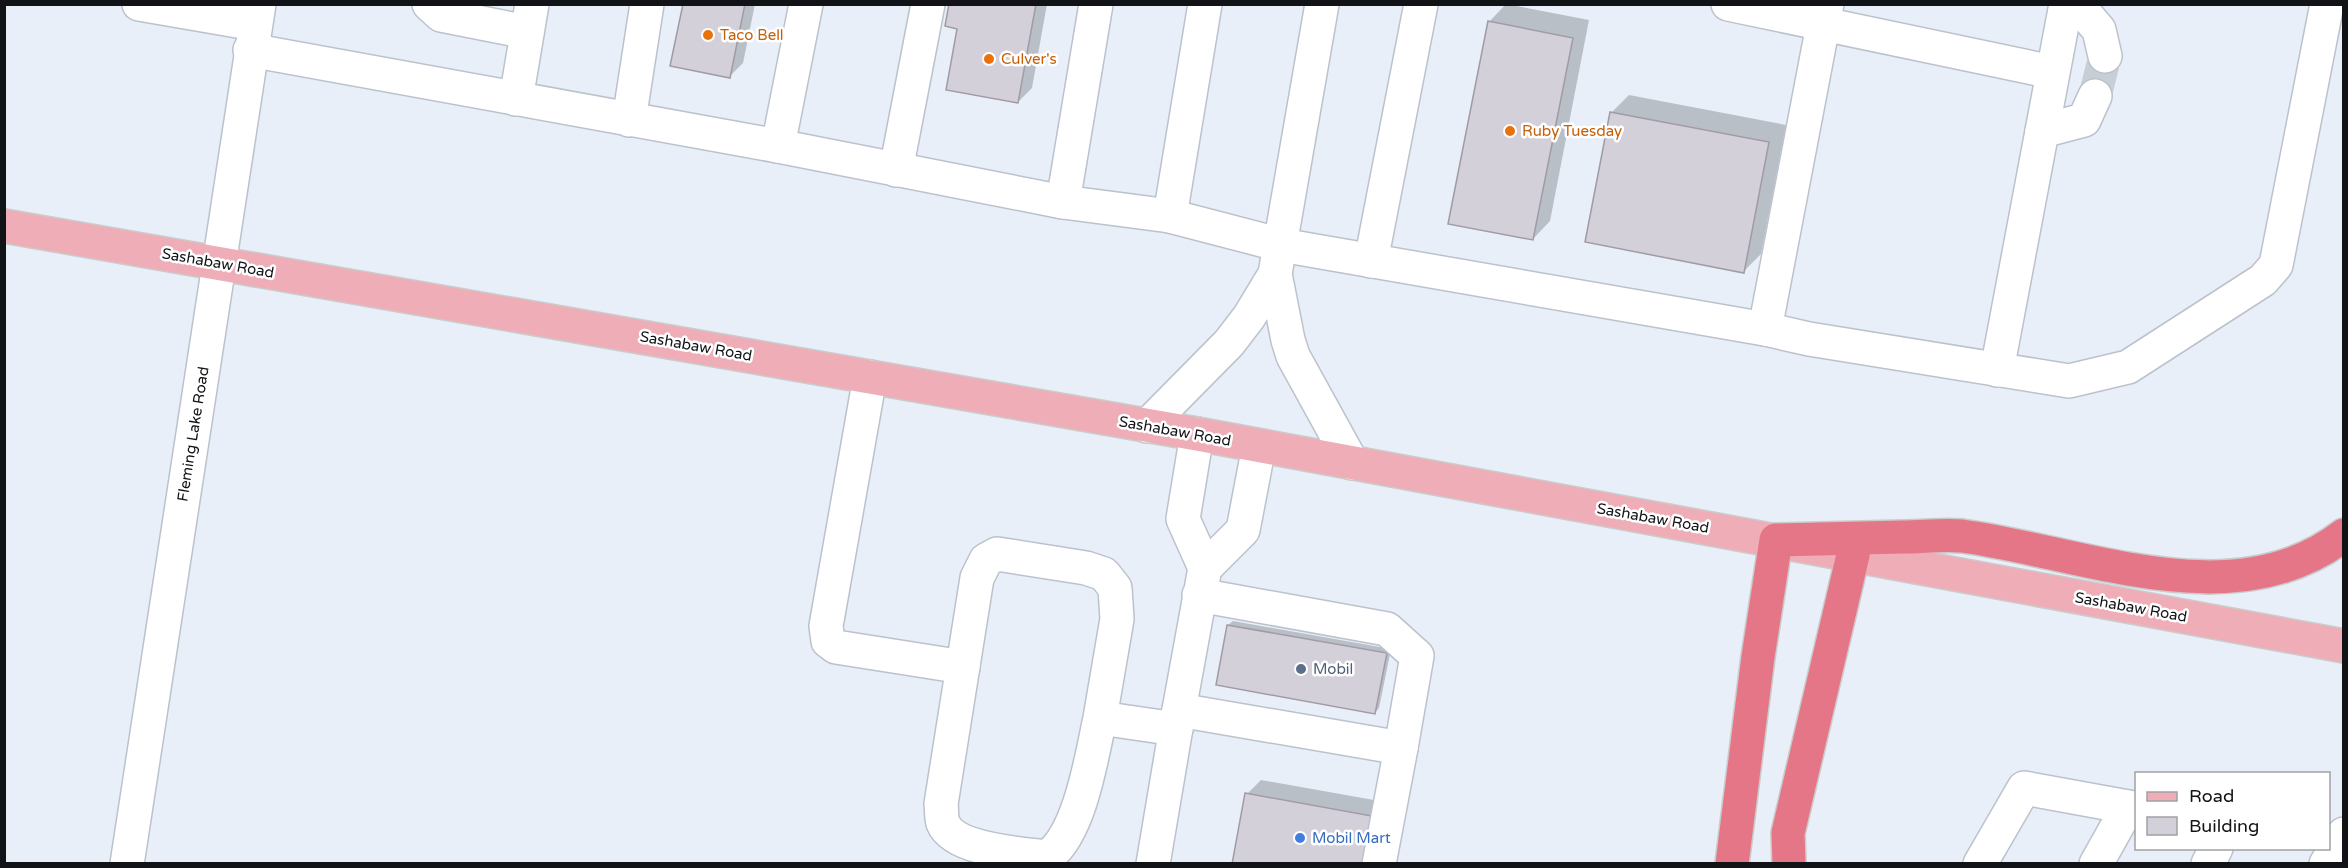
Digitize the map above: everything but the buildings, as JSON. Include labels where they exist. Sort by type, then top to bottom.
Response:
[{"type":"highway","points":[[1732,864],[1758,657],[1776,540],[1960,536],[2160,573],[2222,578],[2267,571],[2314,554],[2343,535]]},
{"type":"highway","points":[[1789,864],[1788,833],[1853,555]]},
{"type":"main road","name":"Sashabaw Road","points":[[4,226],[1197,434],[2343,646]]},
{"type":"street","points":[[139,4],[255,26],[516,99],[778,146],[1063,202],[1170,216],[1278,259],[1371,261],[1765,329],[1809,339],[2069,381],[2128,367],[2264,280],[2276,265],[2327,4]]},
{"type":"street","points":[[429,4],[441,15],[530,18],[516,99]]},
{"type":"street","points":[[629,120],[647,4]]},
{"type":"street","points":[[778,146],[806,4]]},
{"type":"street","points":[[896,170],[928,4]]},
{"type":"street","points":[[1063,202],[1096,4]]},
{"type":"street","points":[[1170,216],[1205,4]]},
{"type":"street","points":[[1147,426],[1229,343],[1249,317],[1278,259],[1322,4]]},
{"type":"street","points":[[1371,261],[1421,4]]},
{"type":"street","points":[[1728,4],[1825,14],[2052,72]]},
{"type":"street","points":[[1998,370],[2066,4]]},
{"type":"street","points":[[2077,4],[2099,30],[2105,56]]},
{"type":"street","points":[[1765,329],[1825,14]]},
{"type":"street","name":"Fleming Lake Road","points":[[127,864],[255,26]]},
{"type":"street","points":[[2042,131],[2084,120],[2096,96]]},
{"type":"street","points":[[1278,259],[1288,340],[1293,356],[1352,463]]},
{"type":"street","points":[[870,377],[826,626],[828,641],[836,647],[963,667]]},
{"type":"street","points":[[1153,864],[1202,582],[1183,519],[1197,434]]},
{"type":"street","points":[[1202,582],[1243,530],[1259,446]]},
{"type":"street","points":[[997,554],[1086,568],[1104,574],[1115,588],[1117,619],[1100,718],[1088,773],[1074,819],[1057,850],[1047,857],[1013,853],[961,841],[944,824],[941,804],[977,578],[986,560],[997,554]]},
{"type":"street","points":[[1202,582],[1387,629],[1417,657],[1379,864]]},
{"type":"street","points":[[1100,718],[1177,720],[1401,748]]},
{"type":"street","points":[[1980,864],[2024,788],[2132,807],[2096,864]]},
{"type":"street","points":[[2326,864],[2343,834]]},
{"type":"street","points":[[2208,864],[2215,850]]},
{"type":"tunnel","points":[[2095,96],[2105,56]]},
{"type":"place","name":"Taco Bell","points":[[708,35]]},
{"type":"place","name":"Culver's","points":[[989,59]]},
{"type":"place","name":"Ruby Tuesday","points":[[1510,131]]},
{"type":"place","name":"Mobil","points":[[1301,669]]},
{"type":"place","name":"Mobil Mart","points":[[1300,838]]}]
